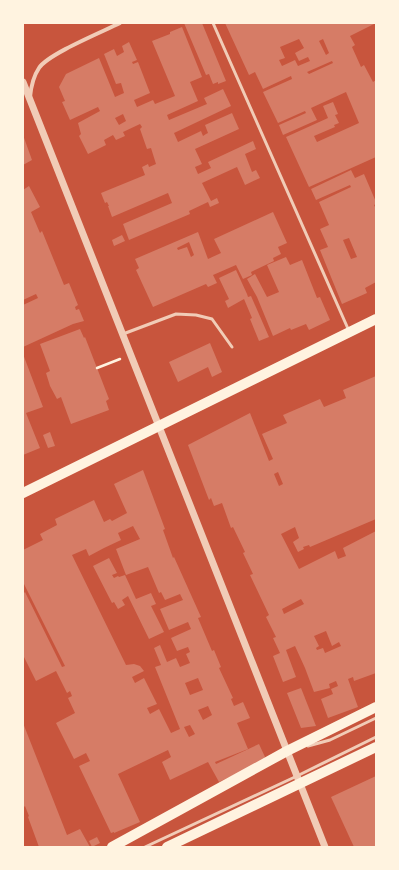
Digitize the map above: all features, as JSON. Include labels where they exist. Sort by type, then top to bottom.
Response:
[{"type":"main road","points":[[23,493],[376,319]]},
{"type":"main road","points":[[112,847],[287,750],[376,708]]},
{"type":"main road","points":[[167,847],[299,780],[376,747]]},
{"type":"street","points":[[30,98],[32,80],[39,67],[49,58],[120,23]]},
{"type":"street","points":[[23,82],[325,847]]},
{"type":"lane","points":[[213,23],[350,332]]},
{"type":"lane","points":[[123,334],[176,314],[196,315],[212,319],[232,347]]},
{"type":"lane","points":[[287,750],[330,740],[376,718]]},
{"type":"lane","points":[[145,847],[299,780],[376,737]]},
{"type":"path","points":[[97,368],[131,354]]},
{"type":"building","points":[[184,23],[202,23],[226,81],[213,84],[209,74],[206,75]]},
{"type":"building","points":[[225,23],[376,23],[350,36],[355,45],[352,47],[361,67],[364,65],[373,82],[376,80],[376,157],[309,187],[286,137],[328,118],[323,106],[333,102],[338,114],[335,115],[339,123],[334,125],[335,127],[314,136],[317,142],[359,123],[346,92],[311,108],[317,120],[283,135],[279,125],[306,113],[305,111],[278,123],[263,92],[292,79],[291,76],[263,89],[255,72],[249,75]],"holes":[[[299,39],[304,48],[295,53],[299,61],[308,57],[310,61],[298,66],[295,60],[282,66],[279,60],[285,58],[280,47]],[[323,39],[329,53],[326,55],[319,41]],[[332,61],[333,63],[309,74],[307,72]]]},
{"type":"building","points":[[182,27],[202,77],[190,82],[198,101],[167,115],[169,120],[207,104],[204,98],[223,89],[231,106],[174,133],[178,142],[201,131],[203,136],[208,133],[205,125],[232,113],[239,129],[195,149],[202,164],[195,167],[198,174],[211,168],[208,162],[253,141],[256,149],[245,154],[252,172],[256,170],[260,178],[245,185],[237,167],[202,183],[211,201],[217,198],[219,203],[210,207],[208,202],[189,211],[190,214],[129,240],[123,224],[172,203],[168,193],[112,217],[109,206],[107,202],[105,203],[101,193],[145,175],[142,167],[148,164],[149,167],[156,164],[151,148],[147,149],[140,129],[142,127],[140,124],[123,132],[125,136],[116,140],[113,135],[104,140],[106,145],[88,154],[79,136],[81,134],[78,123],[100,111],[98,107],[70,120],[62,102],[65,101],[59,87],[66,74],[99,58],[115,97],[124,93],[121,83],[116,84],[104,54],[114,49],[117,56],[124,52],[122,46],[129,42],[137,60],[132,62],[133,64],[138,62],[150,93],[134,100],[137,107],[153,100],[155,104],[175,96],[152,41],[170,34],[170,32]],"holes":[[[123,114],[126,121],[119,125],[115,118]]]},
{"type":"building","points":[[23,135],[32,160],[23,165]]},
{"type":"building","points":[[351,170],[355,178],[364,174],[376,202],[374,205],[376,209],[376,282],[365,288],[367,293],[342,304],[320,250],[328,247],[320,229],[329,225],[319,202],[351,187],[350,185],[316,200],[311,189]],"holes":[[[349,238],[357,257],[351,259],[343,240]]]},
{"type":"building","points":[[29,186],[40,207],[31,212],[40,233],[42,231],[64,285],[69,283],[78,305],[75,307],[76,310],[79,309],[84,321],[73,324],[23,347],[23,305],[38,298],[36,294],[23,300],[23,190]]},
{"type":"building","points":[[273,212],[287,243],[278,247],[281,254],[273,258],[274,261],[251,272],[252,275],[243,279],[236,265],[213,275],[217,283],[208,287],[206,284],[153,307],[136,270],[139,268],[135,259],[198,232],[208,259],[221,253],[214,239]],"holes":[[[189,242],[194,255],[191,257],[187,247],[178,250],[177,248]]]},
{"type":"building","points":[[122,235],[125,241],[114,246],[112,240]]},
{"type":"building","points":[[286,257],[290,265],[302,260],[317,298],[320,297],[330,320],[309,330],[306,324],[291,330],[290,328],[273,336],[257,297],[247,279],[255,274],[267,297],[279,292],[267,265]]},
{"type":"building","points":[[236,270],[248,297],[251,296],[269,337],[259,341],[244,299],[228,308],[225,301],[229,299],[219,278]]},
{"type":"building","points":[[80,329],[84,338],[85,337],[109,399],[106,401],[109,410],[71,424],[61,397],[57,399],[50,386],[46,373],[50,371],[40,344]]},
{"type":"building","points":[[210,343],[222,372],[212,377],[208,367],[178,382],[169,362]]},
{"type":"building","points":[[23,354],[43,407],[26,413],[40,448],[23,455]]},
{"type":"building","points":[[376,376],[376,519],[310,547],[309,545],[303,547],[304,549],[298,552],[293,542],[299,538],[295,527],[281,534],[299,569],[335,551],[338,559],[346,556],[343,548],[376,531],[376,673],[354,681],[353,677],[348,679],[358,707],[328,718],[321,699],[333,694],[331,689],[338,686],[336,681],[329,684],[330,688],[314,692],[295,646],[286,650],[296,677],[283,682],[273,656],[280,653],[273,638],[276,637],[266,617],[269,615],[250,575],[253,574],[243,553],[245,552],[233,527],[231,528],[222,503],[214,506],[211,498],[209,500],[188,445],[250,413],[269,461],[273,459],[262,434],[287,423],[283,415],[320,399],[324,407],[346,398],[343,390]],"holes":[[[278,472],[283,484],[279,486],[274,474]],[[301,599],[304,604],[284,614],[282,609]],[[326,631],[332,646],[339,642],[341,646],[325,653],[323,648],[317,650],[316,648],[319,646],[314,636]]]},
{"type":"building","points":[[50,432],[55,446],[48,448],[43,435]]},
{"type":"building","points":[[143,470],[165,529],[163,530],[173,558],[174,557],[201,617],[198,618],[212,651],[214,650],[221,667],[219,668],[233,698],[231,699],[234,706],[243,702],[250,718],[237,723],[248,749],[215,762],[216,764],[259,744],[265,757],[263,761],[219,782],[208,762],[170,780],[162,762],[171,757],[168,750],[118,774],[140,822],[111,833],[79,766],[90,761],[86,753],[74,759],[56,723],[75,713],[68,698],[72,696],[70,691],[67,693],[56,671],[36,681],[23,655],[23,594],[25,592],[62,667],[65,666],[23,582],[23,550],[43,540],[40,534],[57,525],[55,519],[94,500],[104,522],[110,519],[112,521],[127,513],[114,484]],"holes":[[[133,526],[140,539],[116,549],[126,575],[148,567],[159,593],[161,592],[165,600],[180,594],[183,600],[160,609],[169,630],[188,622],[191,629],[171,638],[177,651],[188,647],[190,652],[186,654],[190,663],[180,667],[176,658],[167,662],[160,645],[154,648],[161,665],[155,667],[180,729],[171,733],[159,709],[150,714],[147,708],[157,704],[144,678],[135,683],[132,677],[144,671],[140,666],[134,664],[126,665],[72,555],[86,549],[89,556],[121,540],[118,533]],[[198,678],[203,690],[190,695],[185,683]],[[208,706],[212,715],[203,720],[198,710]],[[190,725],[195,734],[189,737],[184,727]]]},
{"type":"building","points":[[109,558],[117,573],[112,575],[114,578],[125,575],[136,599],[151,593],[156,604],[151,606],[164,632],[149,639],[128,596],[122,600],[125,605],[118,609],[114,602],[112,603],[93,566]]},
{"type":"building","points":[[301,688],[316,726],[301,728],[287,693]]},
{"type":"building","points":[[23,723],[67,835],[80,829],[90,847],[39,847],[28,817],[29,816],[25,806],[24,807],[23,805]]},
{"type":"building","points":[[376,776],[376,847],[354,847],[331,797]]},
{"type":"building","points":[[97,837],[100,843],[92,847],[89,841]]}]
